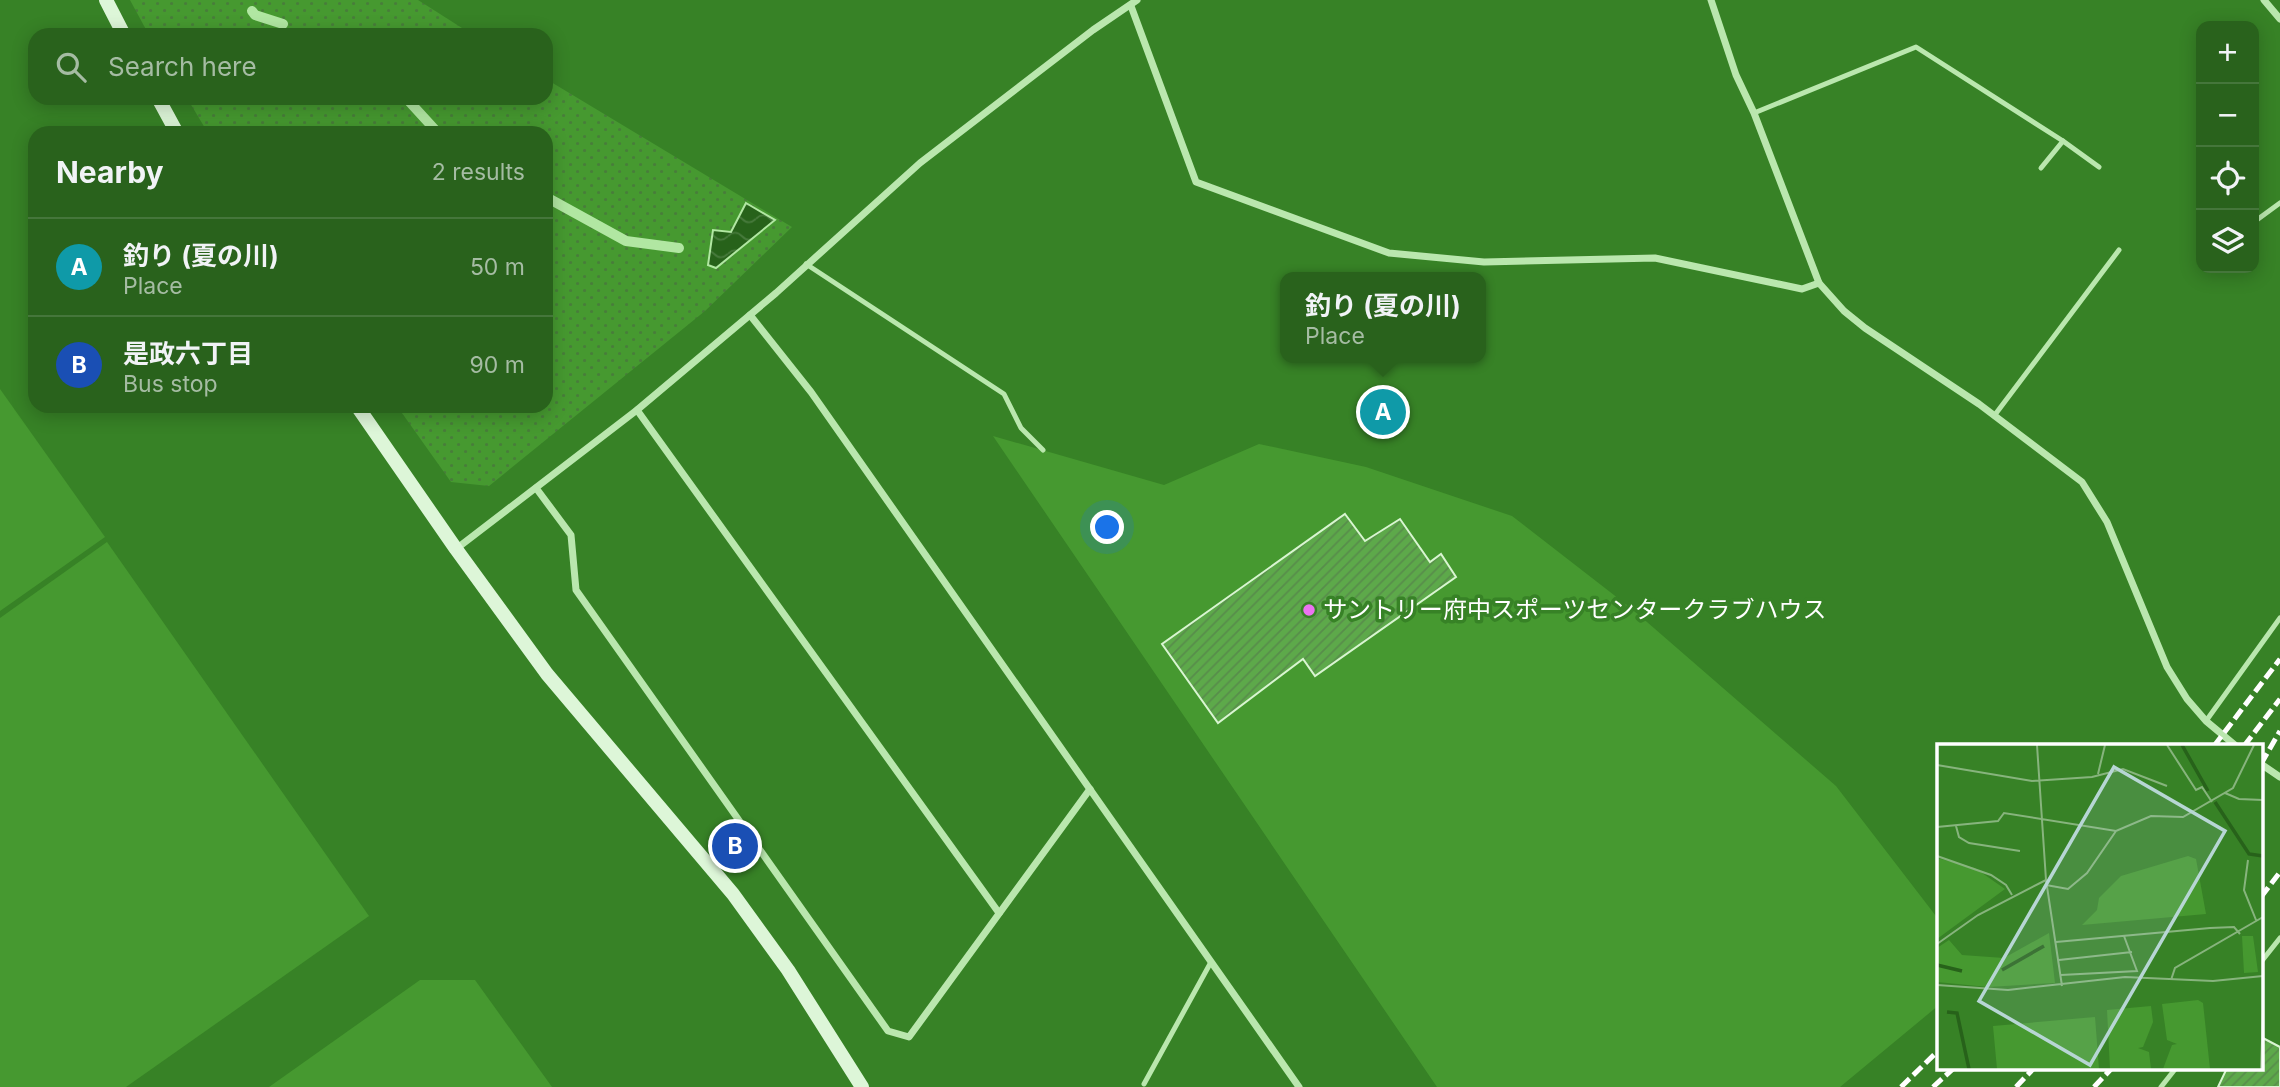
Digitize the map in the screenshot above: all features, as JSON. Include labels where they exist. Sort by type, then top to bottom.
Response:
[{"type":"street","points":[[106,0],[120,28]]},
{"type":"street","points":[[456,549],[637,410],[750,315],[920,163],[1093,30],[1138,0]]},
{"type":"street","points":[[1711,0],[1736,75],[1754,113],[1819,283],[1844,312],[1865,328],[1994,416],[2082,482],[2108,522],[2167,667],[2187,699],[2234,744]]},
{"type":"street","points":[[2264,0],[2280,19]]},
{"type":"street","points":[[1130,6],[1196,182],[1389,253],[1484,262],[1655,258],[1802,289],[1819,283]]},
{"type":"street","points":[[162,105],[173,126]]},
{"type":"street","points":[[750,315],[811,392],[1299,1087]]},
{"type":"street","points":[[637,410],[999,913]]},
{"type":"street","points":[[362,413],[547,674],[733,894],[788,970],[862,1087]]},
{"type":"street","points":[[536,488],[570,535],[576,590],[888,1031],[909,1037],[1090,789]]},
{"type":"street","points":[[2262,765],[2280,777]]},
{"type":"lane","points":[[1754,113],[1916,47],[2099,167]]},
{"type":"lane","points":[[2041,168],[2063,141]]},
{"type":"lane","points":[[2259,218],[2280,203]]},
{"type":"lane","points":[[1994,416],[2119,250]]},
{"type":"lane","points":[[806,264],[1004,394],[1021,428],[1043,450]]},
{"type":"lane","points":[[2206,720],[2280,618]]},
{"type":"lane","points":[[2262,961],[2280,938]]},
{"type":"lane","points":[[1144,1084],[1210,962]]},
{"type":"lane","points":[[2161,1087],[2174,1070]]},
{"type":"shaded area","points":[[130,0],[418,0],[462,28],[145,28]]},
{"type":"shaded area","points":[[553,83],[792,227],[705,311],[489,486],[451,482],[402,413],[553,413],[553,126],[204,126],[191,105],[553,105]]},
{"type":"shaded area","points":[[0,389],[105,537],[0,611]]},
{"type":"shaded area","points":[[993,436],[1164,485],[1259,444],[1366,467],[1512,516],[1632,609],[1836,786],[1937,917],[1937,1007],[1840,1087],[1437,1087]]},
{"type":"shaded area","points":[[107,542],[369,916],[126,1087],[0,1087],[0,618]]},
{"type":"shaded area","points":[[420,980],[475,980],[552,1087],[269,1087]]},
{"type":"water","points":[[746,203],[775,220],[716,268],[708,265],[713,230],[731,232]]},
{"type":"building","name":"サントリー府中スポーツセンタークラブハウス","points":[[1345,514],[1365,541],[1400,519],[1430,562],[1441,554],[1456,577],[1315,676],[1303,659],[1218,723],[1162,644]]},
{"type":"building","points":[[2262,1038],[2280,1047],[2280,1087],[2218,1087],[2226,1070],[2262,1070]]},
{"type":"waterway","points":[[252,11],[255,15],[283,24]]},
{"type":"waterway","points":[[412,105],[432,126]]},
{"type":"waterway","points":[[553,201],[626,241],[679,248]]},
{"type":"railway","points":[[2216,744],[2280,659]]},
{"type":"railway","points":[[2246,744],[2280,699]]},
{"type":"railway","points":[[2262,762],[2280,731]]},
{"type":"railway","points":[[2262,896],[2280,872]]},
{"type":"railway","points":[[1901,1087],[1937,1052]]},
{"type":"railway","points":[[1933,1087],[1952,1070]]},
{"type":"railway","points":[[2016,1087],[2032,1070]]},
{"type":"railway","points":[[2094,1087],[2110,1070]]},
{"type":"place","name":"釣り (夏の川)","points":[[1383,412]]},
{"type":"place","name":"サントリー府中スポーツセンタークラブハウス","points":[[1309,610]]},
{"type":"place","name":"是政六丁目","points":[[735,846]]}]
